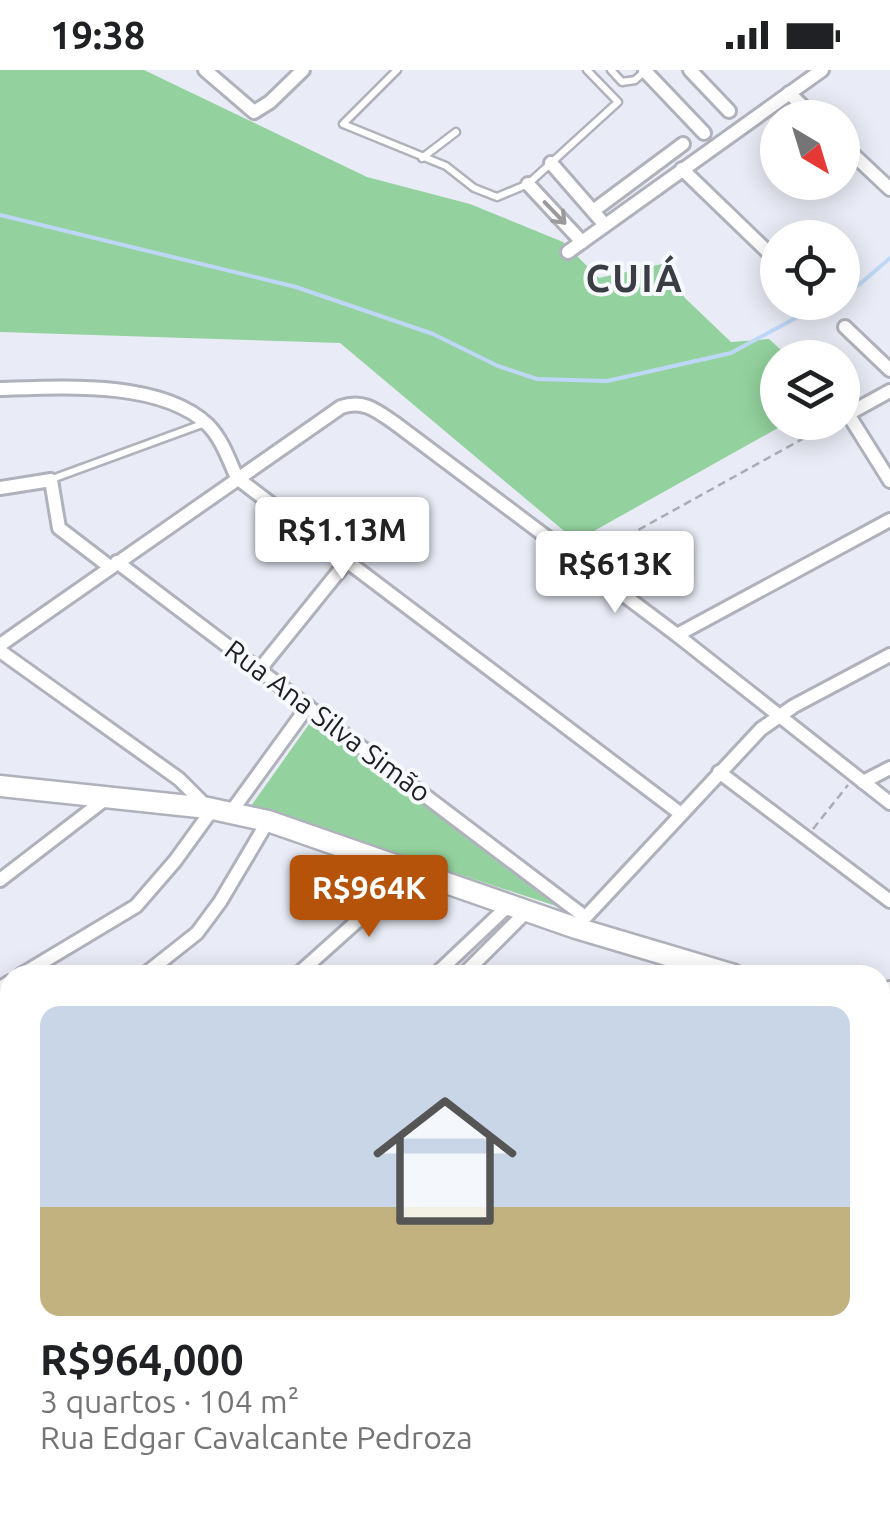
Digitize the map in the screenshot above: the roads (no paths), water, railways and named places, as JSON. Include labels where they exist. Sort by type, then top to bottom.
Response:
[{"type":"main road","points":[[0,786],[217,810],[268,821],[518,908],[581,922],[705,965]]},
{"type":"street","points":[[206,70],[254,112],[304,70]]},
{"type":"street","points":[[645,70],[704,133]]},
{"type":"street","points":[[690,70],[729,111]]},
{"type":"street","points":[[568,252],[822,70]]},
{"type":"street","points":[[789,93],[796,100]]},
{"type":"street","points":[[593,210],[684,144]]},
{"type":"street","points":[[860,161],[890,189]]},
{"type":"street","points":[[551,163],[605,225]]},
{"type":"street","points":[[682,169],[760,244]]},
{"type":"street","points":[[528,184],[582,242]]},
{"type":"street","points":[[845,327],[890,370]]},
{"type":"street","points":[[0,389],[96,389],[168,399],[206,423],[220,440],[237,478],[682,814]]},
{"type":"street","points":[[890,391],[848,414],[890,481]]},
{"type":"street","points":[[217,810],[0,648],[237,478],[340,408],[360,403],[372,407],[676,635],[890,803]]},
{"type":"street","points":[[0,488],[50,480]]},
{"type":"street","name":"Rua Ana Silva Simão","points":[[50,480],[59,528],[260,669],[581,922]]},
{"type":"street","points":[[676,635],[890,520]]},
{"type":"street","points":[[260,669],[348,560]]},
{"type":"street","points":[[581,922],[748,742],[780,715],[890,655]]},
{"type":"street","points":[[39,965],[136,906],[308,706]]},
{"type":"street","points":[[859,779],[890,768]]},
{"type":"street","points":[[719,772],[890,900]]},
{"type":"street","points":[[0,880],[108,797]]},
{"type":"street","points":[[157,965],[197,933],[268,821]]},
{"type":"street","points":[[308,965],[412,872]]},
{"type":"street","points":[[461,965],[518,908]]},
{"type":"lane","points":[[397,70],[343,124],[446,166],[474,188],[497,197],[528,184],[618,102],[587,70]]},
{"type":"lane","points":[[610,70],[622,82],[635,80],[645,70]]},
{"type":"lane","points":[[421,158],[456,132]]},
{"type":"lane","points":[[50,480],[206,423]]},
{"type":"waterway","points":[[0,215],[296,287],[433,334],[498,366],[537,379],[607,381],[731,353],[792,320]]},
{"type":"waterway","points":[[860,284],[890,258]]},
{"type":"district","name":"CUIÁ","points":[[635,279]]}]
